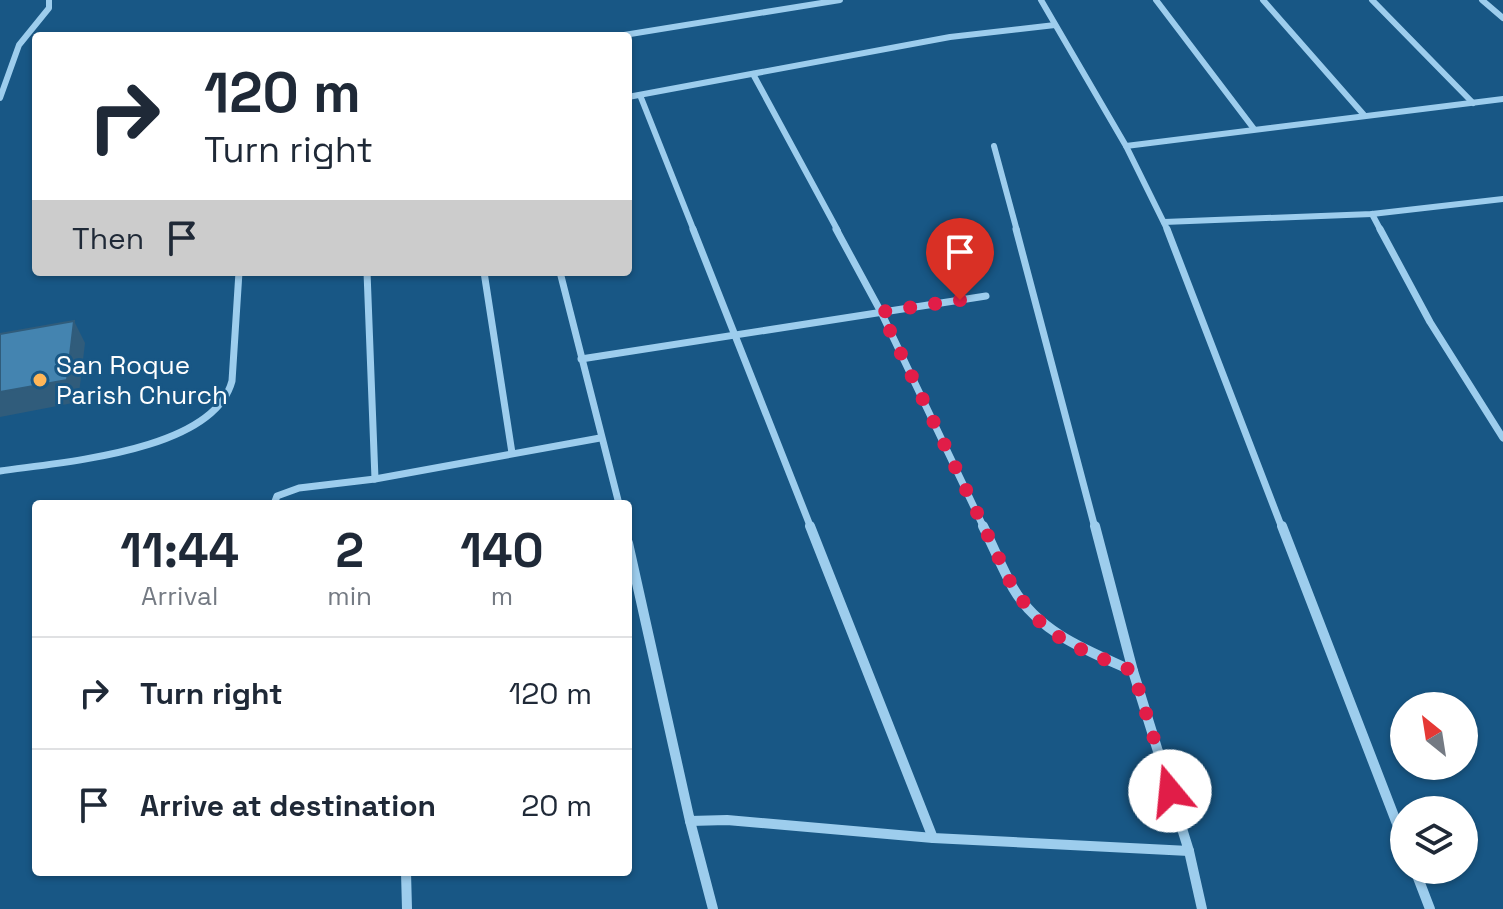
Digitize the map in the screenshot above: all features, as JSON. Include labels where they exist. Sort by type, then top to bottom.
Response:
[{"type":"street","points":[[0,98],[19,45],[49,8],[49,0]]},
{"type":"street","points":[[632,34],[840,0]]},
{"type":"street","points":[[1041,0],[1126,146],[1164,222],[1390,806]]},
{"type":"street","points":[[1156,0],[1254,129]]},
{"type":"street","points":[[1263,0],[1364,115]]},
{"type":"street","points":[[1372,0],[1473,103]]},
{"type":"street","points":[[1482,0],[1503,18]]},
{"type":"street","points":[[632,96],[950,37],[1055,25]]},
{"type":"street","points":[[753,74],[881,312],[1014,590],[1043,624],[1075,646],[1133,671]]},
{"type":"street","points":[[640,95],[933,838]]},
{"type":"street","points":[[1126,146],[1503,99]]},
{"type":"street","points":[[994,146],[1133,671],[1189,851],[1202,909]]},
{"type":"street","points":[[1164,222],[1372,214],[1503,199]]},
{"type":"street","points":[[1372,214],[1430,322],[1503,438]]},
{"type":"street","points":[[0,471],[152,444],[182,433],[210,415],[231,387],[239,276]]},
{"type":"street","points":[[367,276],[375,479]]},
{"type":"street","points":[[485,276],[512,453]]},
{"type":"street","points":[[561,276],[618,500]]},
{"type":"street","points":[[581,359],[986,296]]},
{"type":"street","points":[[276,500],[277,496],[299,488],[375,479],[600,438]]},
{"type":"street","points":[[632,561],[690,821],[713,909]]},
{"type":"street","points":[[690,821],[727,820],[933,838],[1189,851]]},
{"type":"street","points":[[406,876],[407,909]]},
{"type":"street","points":[[1420,884],[1430,909]]},
{"type":"building","points":[[74,321],[67,380],[0,392],[0,334]]},
{"type":"place","name":"San Roque Parish Church","points":[[40,380]]},
{"type":"route","points":[[960,300],[881,312],[1014,590],[1043,624],[1075,646],[1133,671],[1170,791]]}]
